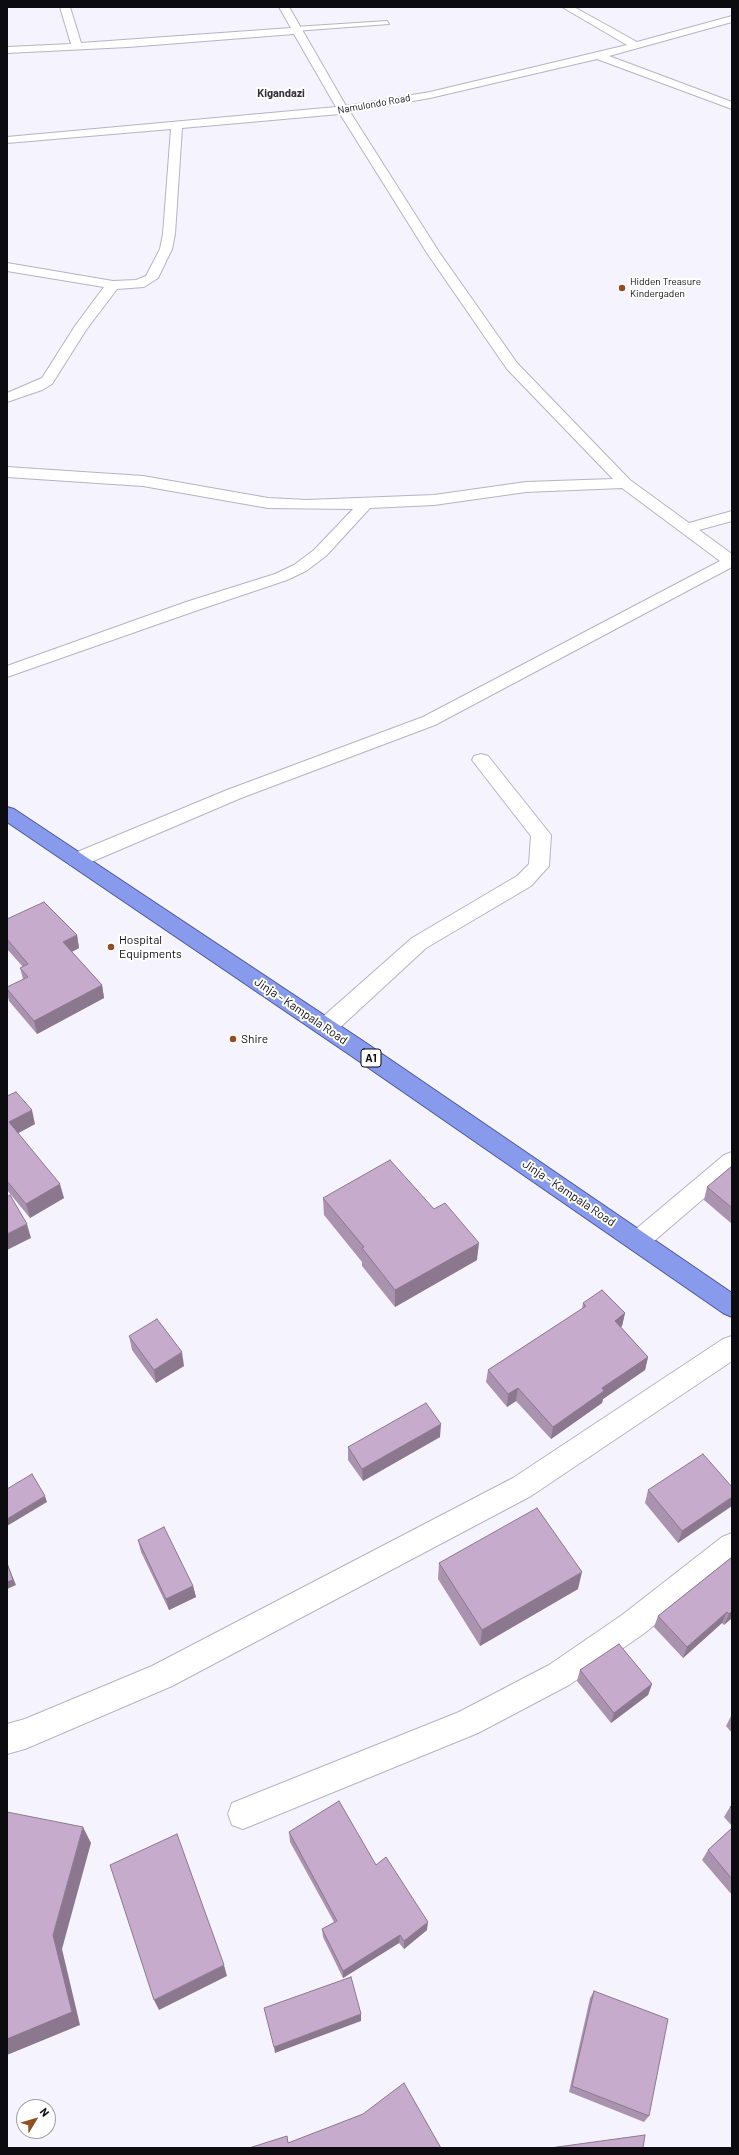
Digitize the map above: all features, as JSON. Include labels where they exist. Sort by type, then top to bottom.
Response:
[{"type":"highway","name":"Jinja - Kampala Road","points":[[7,813],[326,1027],[732,1306]]},
{"type":"street","points":[[66,7],[77,46]]},
{"type":"street","points":[[77,860],[234,794],[429,721],[732,562],[625,483],[512,366],[433,253],[343,110],[284,7]]},
{"type":"street","points":[[567,7],[636,46]]},
{"type":"street","name":"Namulondo Road","points":[[7,140],[343,110],[430,94],[636,46],[732,19]]},
{"type":"street","points":[[7,50],[135,44],[296,30]]},
{"type":"street","points":[[597,55],[732,106]]},
{"type":"street","points":[[7,267],[113,285],[139,284],[151,278],[166,249],[169,234],[178,124]]},
{"type":"street","points":[[7,398],[37,387],[47,381],[80,330],[113,285]]},
{"type":"street","points":[[7,472],[142,481],[268,503],[307,505],[366,504],[434,500],[526,487],[625,483]]},
{"type":"street","points":[[7,672],[192,606],[281,578],[300,568],[320,553],[366,504]]},
{"type":"street","points":[[686,529],[732,516]]},
{"type":"street","points":[[326,1027],[419,943],[524,881],[539,866],[541,835],[481,760]]},
{"type":"street","points":[[638,1241],[732,1161]]},
{"type":"street","points":[[7,1739],[25,1734],[162,1676],[522,1487],[732,1347]]},
{"type":"street","points":[[243,1814],[468,1722],[559,1675],[632,1625],[732,1546]]},
{"type":"lane","points":[[296,30],[387,23]]},
{"type":"building","points":[[44,902],[77,935],[63,942],[102,985],[34,1021],[7,989],[7,987],[28,977],[20,968],[28,964],[7,939],[7,919]]},
{"type":"building","points":[[16,1092],[32,1110],[9,1122],[60,1184],[26,1204],[7,1181],[7,1096]]},
{"type":"building","points":[[390,1160],[434,1209],[445,1203],[479,1243],[395,1290],[362,1248],[364,1247],[323,1198]]},
{"type":"building","points":[[732,1166],[732,1208],[707,1187]]},
{"type":"building","points":[[10,1195],[27,1224],[7,1234],[7,1197]]},
{"type":"building","points":[[602,1290],[625,1313],[615,1321],[648,1357],[602,1388],[604,1391],[553,1427],[518,1388],[508,1394],[488,1370],[586,1306],[583,1303]]},
{"type":"building","points":[[157,1319],[182,1352],[154,1370],[129,1336]]},
{"type":"building","points":[[426,1403],[441,1424],[362,1469],[348,1447]]},
{"type":"building","points":[[703,1454],[732,1487],[732,1497],[682,1531],[648,1490]]},
{"type":"building","points":[[32,1474],[45,1496],[7,1519],[7,1489]]},
{"type":"building","points":[[537,1508],[582,1572],[482,1630],[439,1563]]},
{"type":"building","points":[[164,1527],[193,1586],[166,1599],[138,1540]]},
{"type":"building","points":[[732,1557],[732,1611],[729,1614],[727,1612],[687,1647],[658,1616]]},
{"type":"building","points":[[7,1563],[13,1580],[7,1582]]},
{"type":"building","points":[[619,1644],[652,1684],[614,1713],[580,1670]]},
{"type":"building","points":[[339,1801],[376,1865],[386,1857],[428,1922],[404,1941],[400,1935],[343,1971],[322,1929],[337,1921],[289,1832]]},
{"type":"building","points":[[7,1812],[83,1827],[53,1935],[72,2012],[7,2039]]},
{"type":"building","points":[[732,1828],[732,1879],[708,1850]]},
{"type":"building","points":[[177,1834],[224,1965],[154,2000],[110,1865]]},
{"type":"building","points":[[351,1977],[361,2014],[274,2047],[264,2008]]},
{"type":"building","points":[[594,1991],[668,2019],[649,2116],[572,2086]]},
{"type":"building","points":[[404,2083],[441,2148],[249,2148],[287,2136],[288,2143],[363,2114]]},
{"type":"building","points":[[645,2135],[643,2148],[550,2148]]},
{"type":"place","name":"Hidden Treasure Kindergaden","points":[[622,288]]},
{"type":"place","name":"Hospital Equipments","points":[[111,947]]},
{"type":"place","name":"Shire","points":[[233,1039]]},
{"type":"district","name":"Kigandazi","points":[[281,93]]}]
